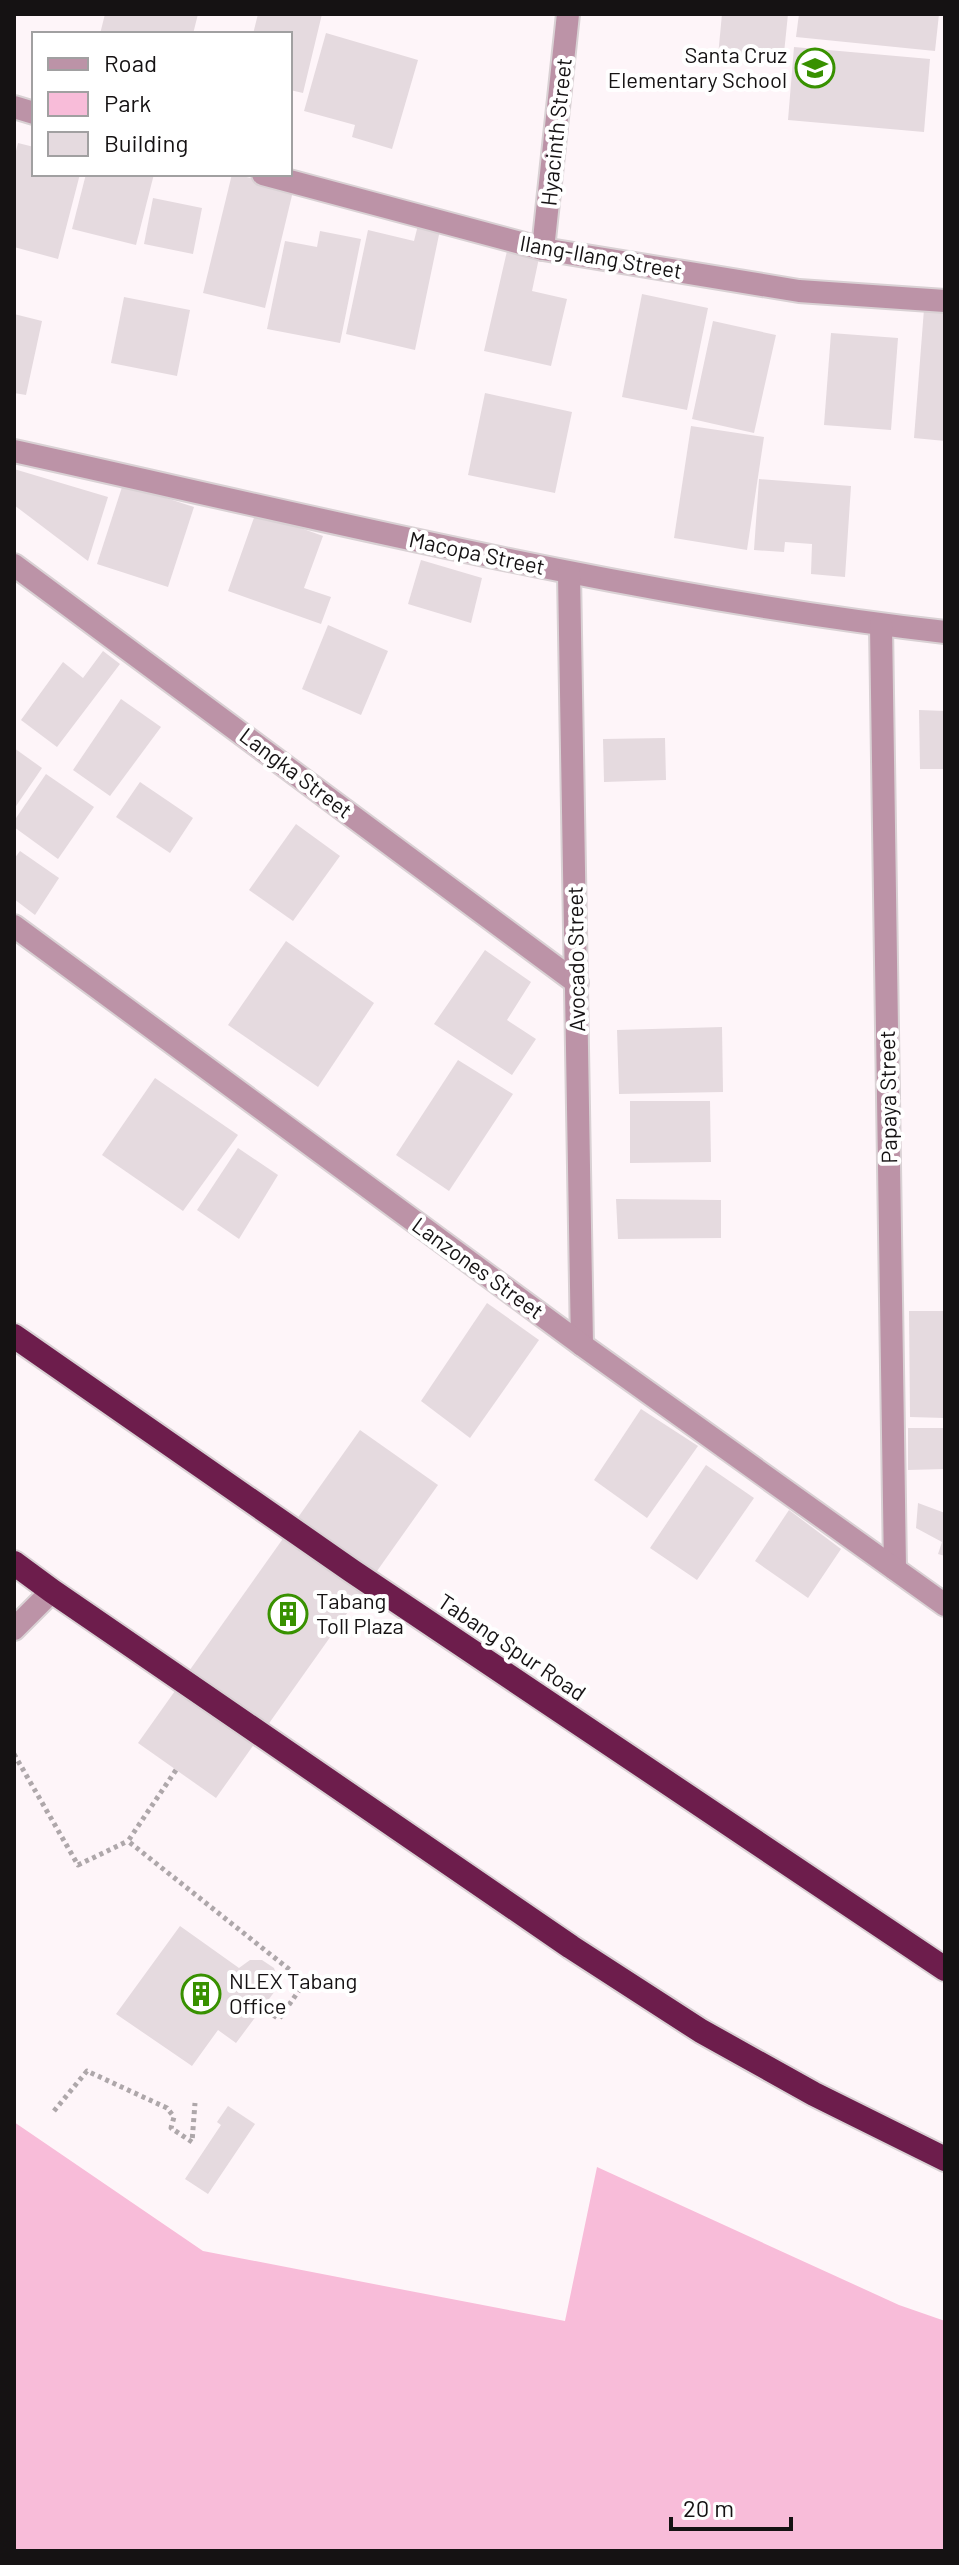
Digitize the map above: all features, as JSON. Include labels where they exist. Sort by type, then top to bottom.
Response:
[{"type":"highway","name":"Tabang Spur Road","points":[[14,1336],[339,1562],[945,1969]]},
{"type":"highway","points":[[14,1563],[571,1947],[701,2031],[814,2094],[945,2159]]},
{"type":"street","name":"Hyacinth Street","points":[[543,249],[568,14]]},
{"type":"street","name":"Ilang-Ilang Street","points":[[270,176],[543,249],[799,291],[945,301]]},
{"type":"street","name":"Macopa Street","points":[[14,451],[569,573],[881,625],[945,632]]},
{"type":"street","name":"Langka Street","points":[[14,565],[577,983]]},
{"type":"street","name":"Avocado Street","points":[[569,573],[582,1345]]},
{"type":"street","name":"Papaya Street","points":[[881,625],[895,1569]]},
{"type":"street","name":"Lanzones Street","points":[[14,926],[582,1345],[945,1605]]},
{"type":"street","points":[[14,1629],[52,1591]]},
{"type":"path","points":[[14,1754],[78,1865],[128,1841],[176,1770]]},
{"type":"path","points":[[128,1841],[305,1982],[279,2019],[262,2007]]},
{"type":"path","points":[[54,2111],[87,2071],[167,2108],[174,2117],[171,2128],[192,2142],[195,2103]]},
{"type":"green space","points":[[14,2122],[203,2251],[565,2321],[597,2167],[899,2305],[945,2321],[945,2551],[14,2551]]},
{"type":"building","points":[[105,14],[198,14],[194,32],[100,32]]},
{"type":"building","points":[[258,14],[322,14],[303,93],[292,90],[292,32],[254,32]]},
{"type":"building","points":[[722,14],[788,14],[783,63],[718,56]]},
{"type":"building","points":[[799,14],[939,14],[935,51],[796,37]]},
{"type":"building","points":[[326,33],[418,60],[392,149],[352,137],[355,125],[304,111]]},
{"type":"building","points":[[794,47],[930,59],[924,132],[788,120]]},
{"type":"building","points":[[18,143],[32,146],[32,176],[79,176],[58,259],[14,247],[14,159]]},
{"type":"building","points":[[85,176],[153,176],[136,245],[72,229]]},
{"type":"building","points":[[232,176],[294,187],[265,308],[203,293]]},
{"type":"building","points":[[153,198],[202,208],[193,254],[144,244]]},
{"type":"building","points":[[418,225],[440,230],[415,350],[346,334],[368,230],[414,241]]},
{"type":"building","points":[[320,231],[361,239],[340,343],[267,329],[285,241],[317,247]]},
{"type":"building","points":[[507,251],[539,258],[532,291],[567,299],[551,366],[484,351]]},
{"type":"building","points":[[642,294],[708,308],[687,410],[622,397]]},
{"type":"building","points":[[124,297],[190,310],[177,376],[111,363]]},
{"type":"building","points":[[924,309],[945,311],[945,441],[914,438]]},
{"type":"building","points":[[14,314],[42,321],[26,395],[14,393]]},
{"type":"building","points":[[713,321],[776,335],[754,433],[692,419]]},
{"type":"building","points":[[831,333],[898,338],[891,430],[824,425]]},
{"type":"building","points":[[485,393],[572,412],[555,493],[468,475]]},
{"type":"building","points":[[691,426],[764,437],[747,550],[674,538]]},
{"type":"building","points":[[14,469],[108,497],[88,561],[14,505]]},
{"type":"building","points":[[759,479],[851,486],[845,577],[811,574],[812,544],[785,542],[784,552],[754,550]]},
{"type":"building","points":[[123,484],[194,507],[168,587],[97,564]]},
{"type":"building","points":[[256,512],[323,536],[304,588],[331,597],[321,624],[228,591]]},
{"type":"building","points":[[421,560],[482,578],[471,623],[408,604]]},
{"type":"building","points":[[328,625],[388,651],[361,715],[302,689]]},
{"type":"building","points":[[103,651],[120,664],[57,747],[21,720],[63,662],[83,678]]},
{"type":"building","points":[[121,699],[161,727],[110,796],[73,770]]},
{"type":"building","points":[[919,710],[945,711],[945,769],[920,769]]},
{"type":"building","points":[[665,738],[666,780],[604,782],[603,739]]},
{"type":"building","points":[[14,748],[42,768],[14,809]]},
{"type":"building","points":[[46,774],[94,807],[58,859],[14,827],[14,821]]},
{"type":"building","points":[[140,782],[193,818],[170,853],[116,817]]},
{"type":"building","points":[[296,824],[340,856],[293,921],[249,890]]},
{"type":"building","points":[[20,851],[59,878],[35,915],[14,899],[14,859]]},
{"type":"building","points":[[286,941],[374,1003],[318,1087],[228,1025]]},
{"type":"building","points":[[485,950],[531,982],[507,1020],[536,1039],[512,1075],[434,1024]]},
{"type":"building","points":[[722,1027],[723,1092],[619,1094],[617,1030]]},
{"type":"building","points":[[458,1060],[513,1094],[449,1191],[396,1155]]},
{"type":"building","points":[[155,1078],[238,1135],[183,1211],[102,1155]]},
{"type":"building","points":[[630,1101],[710,1101],[711,1162],[630,1163]]},
{"type":"building","points":[[238,1148],[278,1175],[239,1239],[197,1210]]},
{"type":"building","points":[[616,1199],[721,1200],[721,1238],[618,1239]]},
{"type":"building","points":[[487,1303],[539,1340],[470,1438],[421,1401]]},
{"type":"building","points":[[909,1311],[945,1311],[945,1418],[910,1417]]},
{"type":"building","points":[[641,1409],[698,1446],[647,1518],[594,1480]]},
{"type":"building","points":[[908,1428],[945,1428],[945,1469],[908,1470]]},
{"type":"building","name":"Tabang Toll Plaza","points":[[360,1430],[438,1485],[216,1798],[138,1743]]},
{"type":"building","points":[[706,1465],[754,1498],[697,1580],[650,1548]]},
{"type":"building","points":[[918,1503],[945,1513],[945,1556],[938,1554],[942,1542],[916,1528]]},
{"type":"building","points":[[789,1510],[841,1549],[808,1598],[755,1561]]},
{"type":"building","name":"NLEX Tabang Office","points":[[180,1926],[239,1968],[250,1960],[262,1960],[274,1968],[277,1977],[275,1991],[236,2043],[218,2030],[192,2066],[116,2014]]},
{"type":"building","points":[[228,2106],[255,2124],[208,2194],[185,2179],[221,2125],[217,2122]]},
{"type":"place","name":"Santa Cruz Elementary School","points":[[815,68]]},
{"type":"place","name":"Tabang Toll Plaza","points":[[288,1614]]},
{"type":"place","name":"NLEX Tabang Office","points":[[201,1994]]}]
